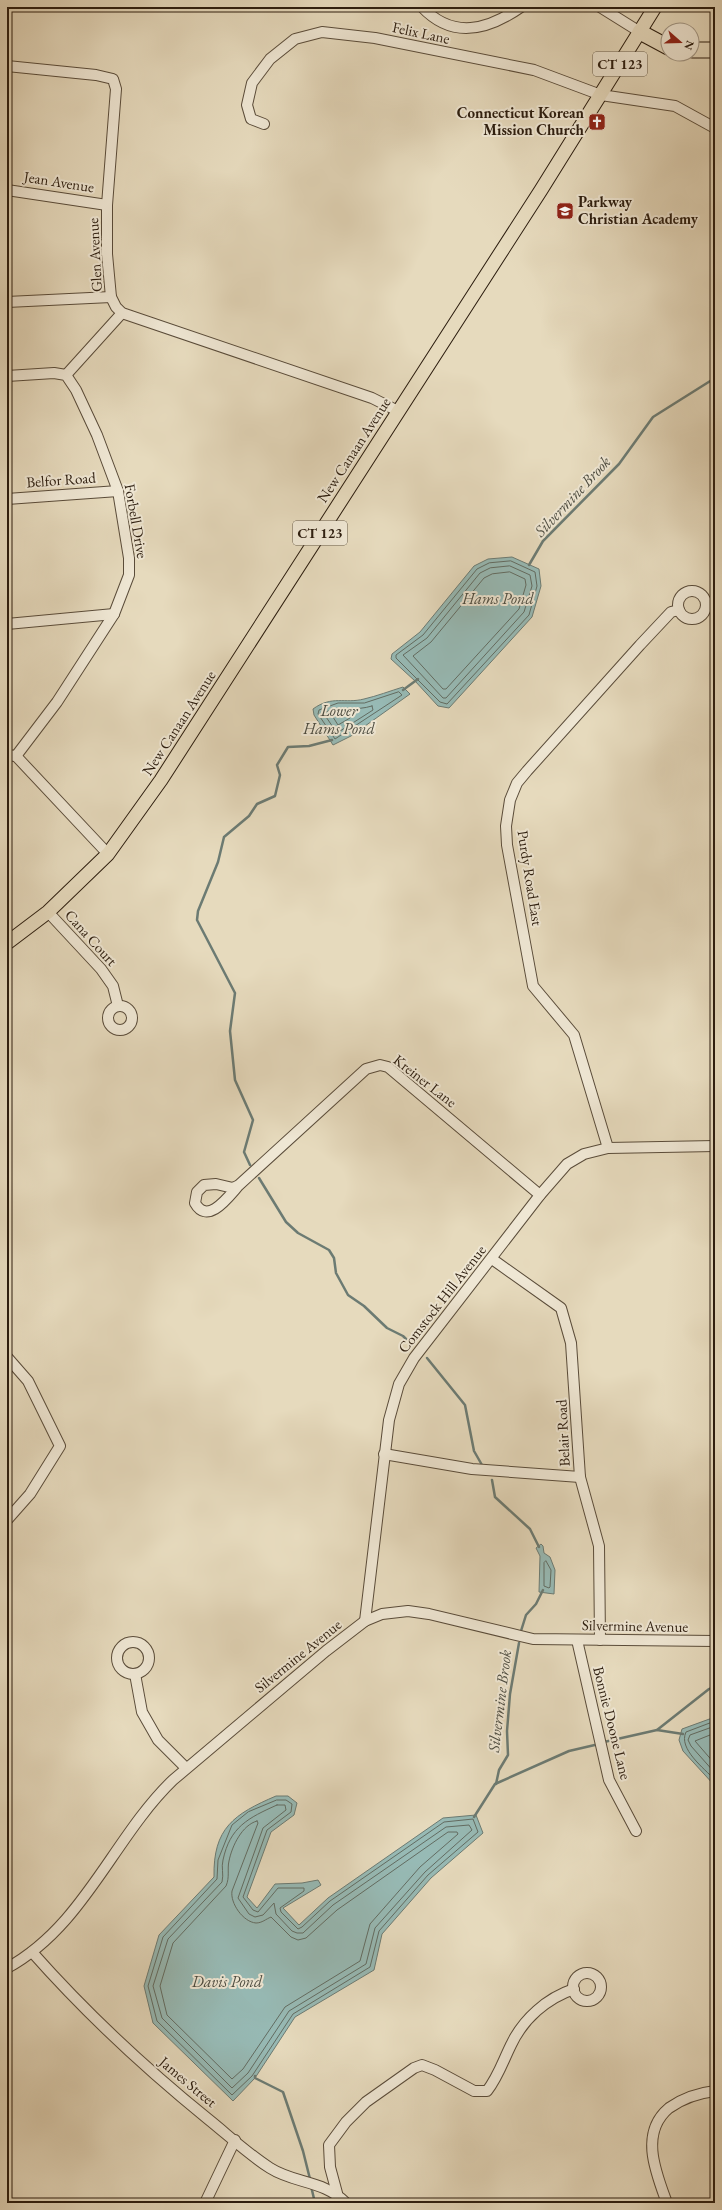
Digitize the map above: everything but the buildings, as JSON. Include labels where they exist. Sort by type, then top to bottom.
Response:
[{"type":"highway","points":[[640,32],[660,43]]},
{"type":"highway","points":[[700,50],[715,50]]},
{"type":"main road","name":"New Canaan Avenue","points":[[7,943],[48,912],[108,854],[162,780],[601,95],[655,7]]},
{"type":"street","points":[[422,7],[433,17],[448,24],[479,28],[499,21],[521,7]]},
{"type":"street","points":[[600,7],[640,32]]},
{"type":"street","name":"Felix Lane","points":[[264,124],[251,119],[247,105],[252,83],[270,59],[295,39],[322,32],[368,37],[534,70],[601,95]]},
{"type":"street","name":"Glen Avenue","points":[[7,66],[96,75],[113,80],[116,89],[107,205],[107,254],[111,297],[116,307],[122,313]]},
{"type":"street","points":[[601,95],[675,106],[715,128]]},
{"type":"street","name":"Jean Avenue","points":[[7,190],[107,205]]},
{"type":"street","points":[[7,302],[111,297]]},
{"type":"street","points":[[7,376],[54,373],[66,375],[122,313],[372,398],[398,411]]},
{"type":"street","name":"Forbell Drive","points":[[66,375],[76,390],[118,491],[129,558],[129,575],[114,614],[57,702],[11,756],[108,854]]},
{"type":"street","name":"Belfor Road","points":[[7,499],[118,491]]},
{"type":"street","name":"Purdy Road East","points":[[608,1148],[574,1035],[533,986],[507,845],[507,811],[517,783],[527,771],[671,612],[679,610]]},
{"type":"street","points":[[7,624],[114,614]]},
{"type":"street","name":"Cana Court","points":[[48,912],[101,969],[113,986],[118,1006]]},
{"type":"street","name":"Kreiner Lane","points":[[239,1185],[366,1069],[380,1065],[388,1067],[540,1195]]},
{"type":"street","name":"Comstock Hill Avenue","points":[[365,1621],[384,1454],[393,1400],[406,1370],[540,1195],[567,1164],[584,1154],[608,1148],[715,1146]]},
{"type":"street","name":"Belair Road","points":[[492,1259],[561,1308],[571,1343],[580,1477],[599,1546],[600,1640]]},
{"type":"street","points":[[7,1357],[28,1381],[60,1446],[30,1494],[7,1520]]},
{"type":"street","points":[[384,1454],[472,1469],[580,1477]]},
{"type":"street","name":"Silvermine Avenue","points":[[7,1968],[32,1952],[66,1921],[151,1804],[186,1768],[308,1666],[365,1621],[382,1614],[408,1611],[445,1617],[533,1639],[715,1641]]},
{"type":"street","name":"Bonnie Doone Lane","points":[[577,1640],[606,1770],[618,1799],[636,1831]]},
{"type":"street","points":[[135,1674],[142,1712],[158,1740],[186,1768]]},
{"type":"street","name":"James Street","points":[[32,1952],[114,2038],[160,2080],[270,2168],[290,2177],[337,2193],[346,2203]]},
{"type":"street","points":[[337,2193],[330,2167],[329,2145],[366,2102],[414,2068],[422,2065],[436,2070],[474,2091],[487,2091],[496,2079],[511,2044],[533,2012],[574,1989]]},
{"type":"street","points":[[667,2203],[656,2173],[652,2147],[655,2124],[666,2111],[681,2100],[715,2091]]},
{"type":"street","points":[[205,2203],[235,2140]]},
{"type":"water","name":"Hams Pond","points":[[512,557],[539,569],[541,586],[532,617],[449,708],[438,706],[415,681],[391,659],[392,654],[420,632],[474,566],[488,559]]},
{"type":"water","name":"Lower Hams Pond","points":[[403,687],[410,694],[351,736],[333,745],[314,715],[313,709],[326,702],[364,699]]},
{"type":"water","points":[[541,1544],[543,1546],[544,1553],[550,1557],[555,1570],[554,1594],[539,1592],[540,1556],[536,1548]]},
{"type":"water","points":[[715,1717],[715,1786],[683,1751],[679,1740],[682,1729]]},
{"type":"water","name":"Davis Pond","points":[[276,1796],[288,1796],[297,1803],[294,1815],[271,1832],[247,1897],[257,1908],[275,1884],[302,1883],[318,1880],[321,1885],[283,1908],[299,1925],[328,1898],[443,1818],[476,1815],[483,1833],[431,1878],[382,1934],[374,1970],[295,2017],[255,2078],[233,2101],[153,2023],[144,1986],[159,1935],[214,1877],[217,1846],[222,1835],[229,1825],[248,1809]]},
{"type":"waterway","name":"Silvermine Brook","points":[[529,565],[543,541],[619,464],[653,417],[715,378]]},
{"type":"waterway","name":"Silvermine Brook","points":[[403,690],[418,679]]},
{"type":"waterway","name":"Silvermine Brook","points":[[250,1165],[244,1152],[253,1120],[235,1080],[230,1031],[235,993],[197,920],[198,911],[218,862],[224,837],[249,816],[257,804],[275,796],[280,775],[277,765],[288,747],[309,746],[332,740]]},
{"type":"waterway","name":"Silvermine Brook","points":[[259,1178],[286,1222],[298,1233],[329,1250],[334,1258],[336,1273],[348,1295],[364,1306],[387,1328],[403,1336],[412,1345]]},
{"type":"waterway","name":"Silvermine Brook","points":[[427,1358],[465,1405],[474,1451],[482,1465]]},
{"type":"waterway","name":"Silvermine Brook","points":[[492,1480],[495,1497],[530,1529],[539,1547]]},
{"type":"waterway","name":"Silvermine Brook","points":[[521,1631],[526,1615],[536,1604],[543,1590]]},
{"type":"waterway","name":"Silvermine Brook","points":[[496,1784],[499,1770],[508,1755],[507,1731],[510,1694],[519,1643]]},
{"type":"waterway","points":[[604,1742],[657,1730],[709,1689],[715,1686]]},
{"type":"waterway","points":[[657,1730],[683,1734]]},
{"type":"waterway","points":[[474,1817],[495,1784],[569,1751],[599,1744]]},
{"type":"waterway","points":[[255,2076],[255,2078],[283,2092],[303,2151],[310,2179]]},
{"type":"waterway","points":[[311,2186],[315,2203]]},
{"type":"place","name":"Connecticut Korean Mission Church","points":[[597,122]]},
{"type":"place","name":"Parkway Christian Academy","points":[[565,211]]}]
